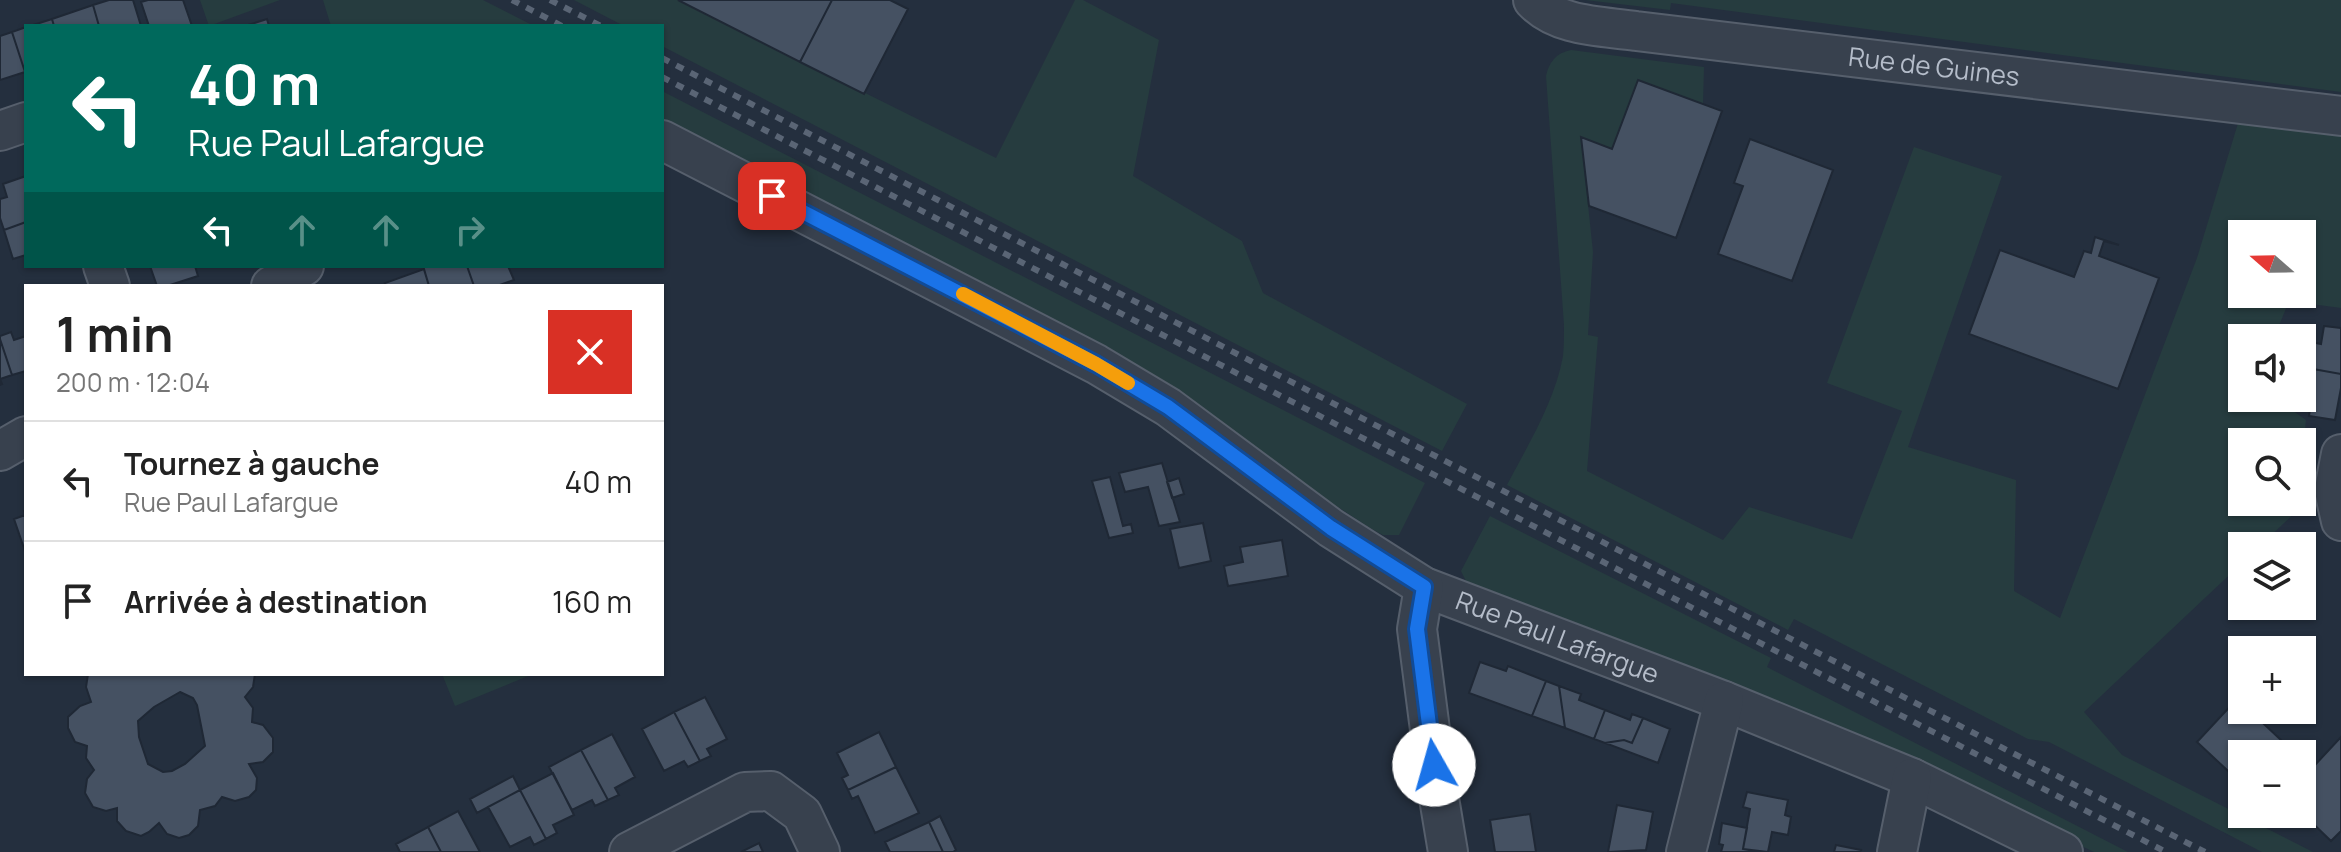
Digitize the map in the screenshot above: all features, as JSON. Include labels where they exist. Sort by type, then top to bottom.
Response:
[{"type":"street","name":"Rue de Guines","points":[[1533,0],[1571,22],[2341,116]]},
{"type":"street","points":[[0,131],[24,123]]},
{"type":"street","name":"Rue Paul Lafargue","points":[[664,141],[1096,364],[1168,407],[1331,528],[1424,587],[1724,701],[1912,778],[2063,852]]},
{"type":"street","points":[[274,284],[301,268]]},
{"type":"street","points":[[0,451],[24,437]]},
{"type":"street","points":[[2341,454],[2334,490],[2341,521]]},
{"type":"street","points":[[1424,587],[1417,629],[1448,852]]},
{"type":"street","points":[[1686,852],[1724,701]]},
{"type":"street","points":[[1897,852],[1912,778]]},
{"type":"street","points":[[629,852],[745,792],[771,791],[802,814],[820,852]]},
{"type":"green space","points":[[200,0],[280,0],[214,24],[208,24]]},
{"type":"green space","points":[[323,0],[483,0],[530,24],[330,24]]},
{"type":"green space","points":[[574,0],[678,0],[996,158],[1075,0],[1083,0],[1159,40],[1133,176],[1242,241],[1263,293],[1467,404],[1442,451],[664,47],[664,24],[620,24]]},
{"type":"green space","points":[[1585,0],[2341,0],[2341,92],[1671,3],[1670,10]]},
{"type":"green space","points":[[1571,50],[1704,67],[1703,104],[1638,80],[1612,149],[1581,138],[1593,252],[1588,335],[1598,337],[1587,471],[1723,540],[1749,507],[1852,539],[1902,411],[1827,383],[1914,147],[2002,176],[1908,447],[2016,480],[2014,591],[2060,618],[2197,258],[2239,120],[2341,135],[2341,308],[2316,305],[2316,220],[2228,220],[2228,308],[2286,308],[2280,324],[2228,324],[2228,412],[2295,412],[2306,420],[2305,428],[2228,428],[2228,516],[2291,516],[2275,532],[2228,532],[2228,576],[2084,712],[2122,755],[2228,809],[2228,828],[2266,828],[2313,852],[2262,852],[2049,742],[2028,739],[1794,619],[1788,630],[1507,485],[1547,406],[1563,356],[1564,325],[1546,76],[1549,66],[1561,53]]},
{"type":"green space","points":[[664,92],[1425,483],[1399,535],[1383,535],[1370,528],[1066,329],[664,120]]},
{"type":"green space","points":[[1490,516],[1771,658],[1767,667],[2128,852],[2094,852],[1814,716],[1466,581],[1461,571]]},
{"type":"green space","points":[[443,676],[528,676],[455,706]]},
{"type":"building","points":[[109,0],[133,0],[140,24],[98,24],[93,5]]},
{"type":"building","points":[[183,0],[191,24],[148,24],[141,2]]},
{"type":"building","points":[[678,0],[832,0],[800,62]]},
{"type":"building","points":[[832,0],[890,0],[908,9],[864,94],[800,62]]},
{"type":"building","points":[[93,5],[98,24],[53,24],[52,19]]},
{"type":"building","points":[[52,19],[53,24],[36,24]]},
{"type":"building","points":[[267,19],[268,24],[251,24]]},
{"type":"building","points":[[24,28],[24,69],[12,32]]},
{"type":"building","points":[[12,32],[24,72],[0,80],[0,36]]},
{"type":"building","points":[[1638,80],[1722,111],[1676,238],[1589,206],[1581,137],[1612,149]]},
{"type":"building","points":[[1750,139],[1833,170],[1792,281],[1718,254],[1743,186],[1734,183]]},
{"type":"building","points":[[24,177],[24,223],[4,230],[0,218],[0,199],[7,197],[3,184]]},
{"type":"building","points":[[24,223],[24,256],[13,259],[4,230]]},
{"type":"building","points":[[2095,237],[2119,245],[2104,241],[2099,256],[2159,278],[2118,389],[1969,334],[2000,250],[2074,277],[2084,251],[2091,253]]},
{"type":"building","points":[[151,268],[196,268],[198,276],[173,284],[156,284]]},
{"type":"building","points":[[424,268],[468,268],[473,284],[428,284]]},
{"type":"building","points":[[468,268],[509,268],[514,280],[503,284],[473,284]]},
{"type":"building","points":[[424,269],[428,284],[385,284]]},
{"type":"building","points":[[2324,326],[2341,328],[2341,374],[2316,370],[2316,343],[2321,344]]},
{"type":"building","points":[[11,332],[14,340],[24,337],[24,372],[12,375],[0,336]]},
{"type":"building","points":[[0,339],[12,375],[0,379]]},
{"type":"building","points":[[2316,370],[2341,374],[2335,420],[2309,416],[2310,412],[2316,412]]},
{"type":"building","points":[[1162,463],[1180,522],[1159,526],[1148,487],[1125,492],[1119,473]]},
{"type":"building","points":[[1110,477],[1123,526],[1131,524],[1133,533],[1109,538],[1092,481]]},
{"type":"building","points":[[1179,478],[1184,494],[1172,498],[1167,482]]},
{"type":"building","points":[[24,515],[24,548],[14,519]]},
{"type":"building","points":[[1203,523],[1211,561],[1179,568],[1170,529]]},
{"type":"building","points":[[1282,540],[1288,576],[1228,586],[1224,566],[1243,562],[1240,547]]},
{"type":"building","points":[[1480,662],[1506,671],[1508,666],[1546,681],[1532,716],[1469,693]]},
{"type":"building","points":[[88,676],[255,676],[253,687],[245,697],[253,708],[252,722],[263,725],[273,738],[273,752],[263,762],[249,764],[257,778],[256,790],[249,797],[235,801],[222,797],[215,806],[200,810],[198,826],[189,835],[179,838],[167,834],[159,823],[141,836],[126,831],[117,821],[117,808],[106,811],[93,807],[85,793],[87,779],[94,770],[86,758],[87,746],[75,742],[68,728],[68,717],[80,706],[91,702],[86,687]],"holes":[[[180,692],[193,698],[205,746],[172,771],[163,772],[148,764],[139,737],[138,721],[154,707]]]},
{"type":"building","points":[[1546,681],[1559,686],[1565,728],[1532,716]]},
{"type":"building","points":[[1559,686],[1581,694],[1579,700],[1605,710],[1594,739],[1565,728]]},
{"type":"building","points":[[705,697],[727,739],[707,749],[711,756],[700,761],[674,712]]},
{"type":"building","points":[[2228,709],[2228,724],[2264,724],[2281,740],[2228,740],[2228,771],[2197,742]]},
{"type":"building","points":[[1605,710],[1630,720],[1632,714],[1643,718],[1632,743],[1624,740],[1605,743],[1594,739]]},
{"type":"building","points":[[674,712],[700,761],[688,767],[684,761],[664,771],[642,729]]},
{"type":"building","points":[[1643,718],[1670,729],[1658,763],[1605,743],[1624,740],[1632,743]]},
{"type":"building","points":[[879,732],[896,767],[848,790],[842,778],[848,775],[837,753]]},
{"type":"building","points":[[612,734],[635,777],[615,788],[619,795],[608,800],[581,750]]},
{"type":"building","points":[[2341,737],[2341,831],[2331,841],[2316,827],[2316,764]]},
{"type":"building","points":[[581,750],[608,800],[595,806],[592,800],[572,810],[549,767]]},
{"type":"building","points":[[896,767],[919,813],[875,833],[858,796],[852,799],[848,790]]},
{"type":"building","points":[[553,773],[574,815],[553,825],[557,833],[546,839],[520,790]]},
{"type":"building","points":[[513,776],[520,790],[477,813],[470,799]]},
{"type":"building","points":[[520,790],[546,839],[534,845],[530,837],[510,847],[488,807]]},
{"type":"building","points":[[1747,792],[1788,800],[1785,815],[1791,817],[1788,835],[1772,832],[1768,852],[1743,849],[1750,809],[1743,807]]},
{"type":"building","points":[[1617,805],[1653,812],[1646,850],[1608,852]]},
{"type":"building","points":[[458,811],[480,852],[441,852],[428,827]]},
{"type":"building","points":[[1530,814],[1536,852],[1495,852],[1490,820]]},
{"type":"building","points":[[940,816],[956,850],[953,852],[943,852],[929,822]]},
{"type":"building","points":[[929,822],[943,852],[890,852],[885,842]]},
{"type":"building","points":[[1722,823],[1747,828],[1743,849],[1760,852],[1721,852]]},
{"type":"building","points":[[428,827],[441,852],[400,852],[396,844]]},
{"type":"building","points":[[759,843],[763,852],[741,852]]},
{"type":"building","points":[[1836,845],[1861,850],[1834,852]]},
{"type":"railway","points":[[512,0],[558,24]]},
{"type":"railway","points":[[550,0],[597,24]]},
{"type":"railway","points":[[664,59],[2205,852]]},
{"type":"railway","points":[[664,78],[2166,852]]},
{"type":"slow traffic","points":[[963,294],[1128,383]]},
{"type":"route","points":[[772,196],[993,309],[1168,407],[1331,528],[1424,587],[1417,629],[1434,765]]}]
